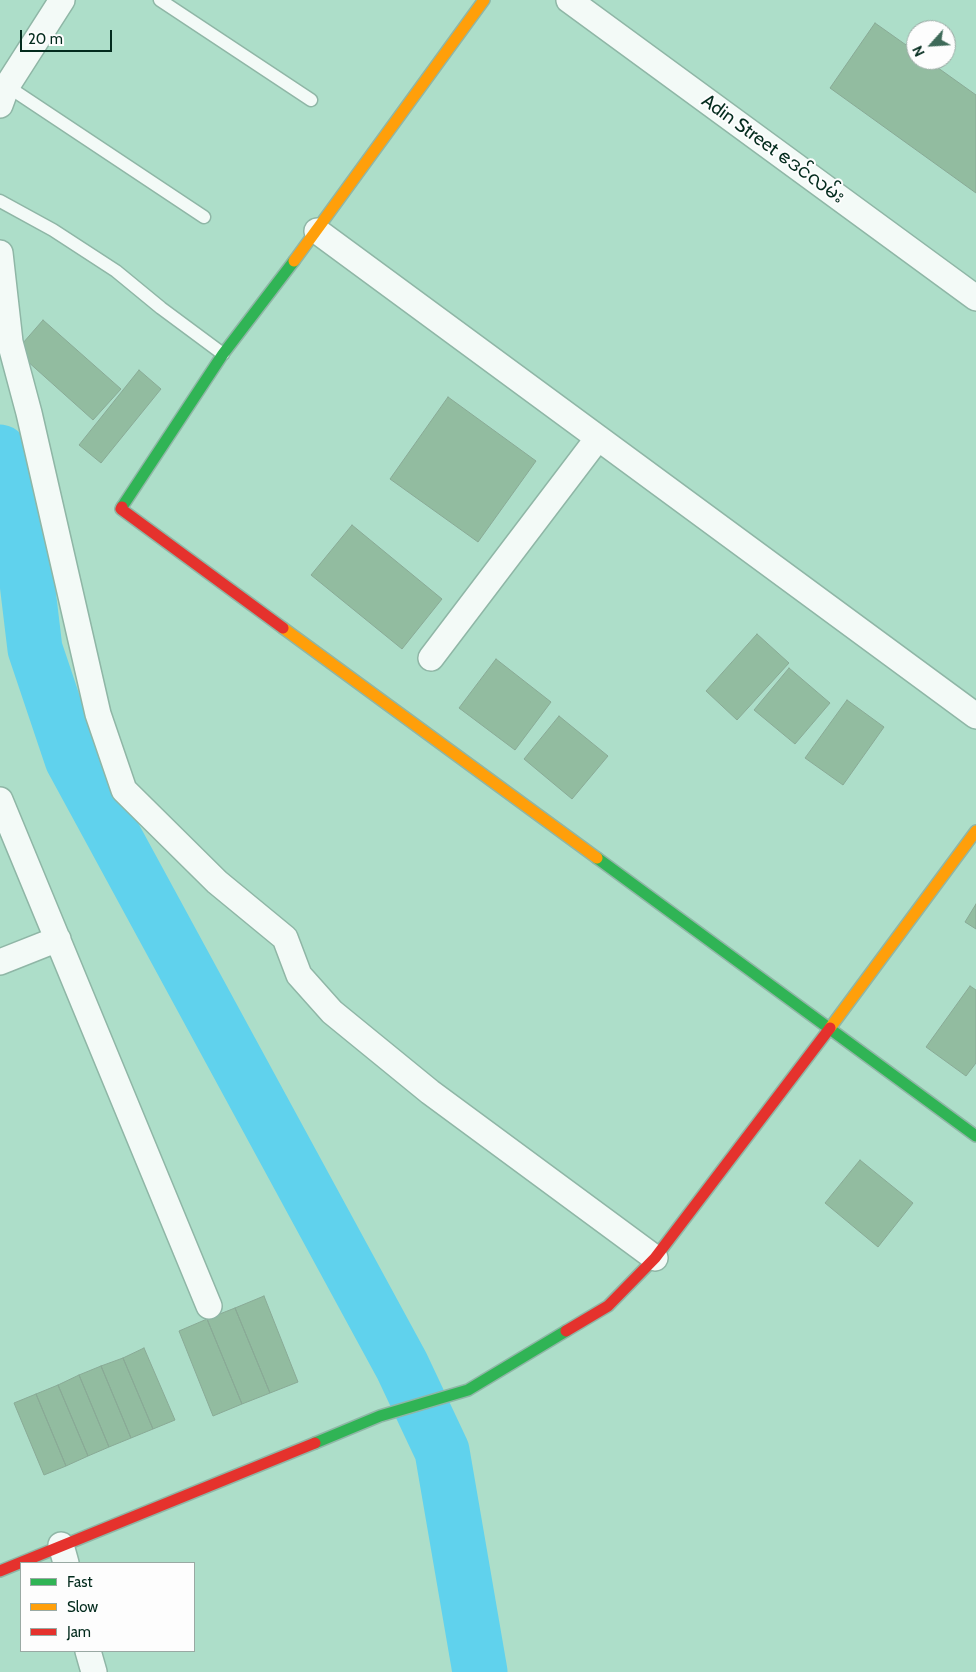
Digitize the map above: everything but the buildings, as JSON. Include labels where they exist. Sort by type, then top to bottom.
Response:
[{"type":"street","points":[[4,96],[62,0]]},
{"type":"street","points":[[484,0],[317,232],[223,354],[121,509],[976,1136]]},
{"type":"street","name":"Adin Street ဧဒင်လမ်း","points":[[569,0],[976,298]]},
{"type":"street","points":[[317,232],[976,716]]},
{"type":"street","points":[[0,254],[5,345],[29,413],[98,714],[124,790],[217,882],[285,938],[299,975],[332,1012],[430,1092],[655,1258]]},
{"type":"street","points":[[431,658],[598,438]]},
{"type":"street","points":[[0,800],[210,1306]]},
{"type":"street","points":[[34,1562],[64,1554],[380,1416],[468,1390],[608,1306],[655,1258],[830,1028],[976,831]]},
{"type":"street","points":[[0,962],[58,939]]},
{"type":"street","points":[[0,1571],[20,1566]]},
{"type":"street","points":[[88,1652],[94,1672]]},
{"type":"lane","points":[[160,0],[311,100]]},
{"type":"lane","points":[[4,96],[204,217]]},
{"type":"lane","points":[[0,201],[53,230],[116,271],[161,308],[223,354]]},
{"type":"waterway","points":[[0,452],[20,524],[35,649],[72,759],[402,1366],[442,1451],[480,1672]]},
{"type":"traffic: fast","points":[[122,507],[223,354],[294,261]]},
{"type":"traffic: fast","points":[[597,858],[976,1136]]},
{"type":"traffic: fast","points":[[315,1443],[380,1416],[468,1390],[566,1331]]},
{"type":"traffic: slow","points":[[294,261],[484,0]]},
{"type":"traffic: slow","points":[[283,628],[597,858]]},
{"type":"traffic: slow","points":[[830,1028],[976,831]]},
{"type":"traffic: jam","points":[[122,507],[121,509],[283,628]]},
{"type":"traffic: jam","points":[[566,1331],[608,1306],[655,1258],[830,1028]]},
{"type":"traffic: jam","points":[[22,1562],[315,1443]]},
{"type":"traffic: jam","points":[[0,1571],[20,1563]]}]
